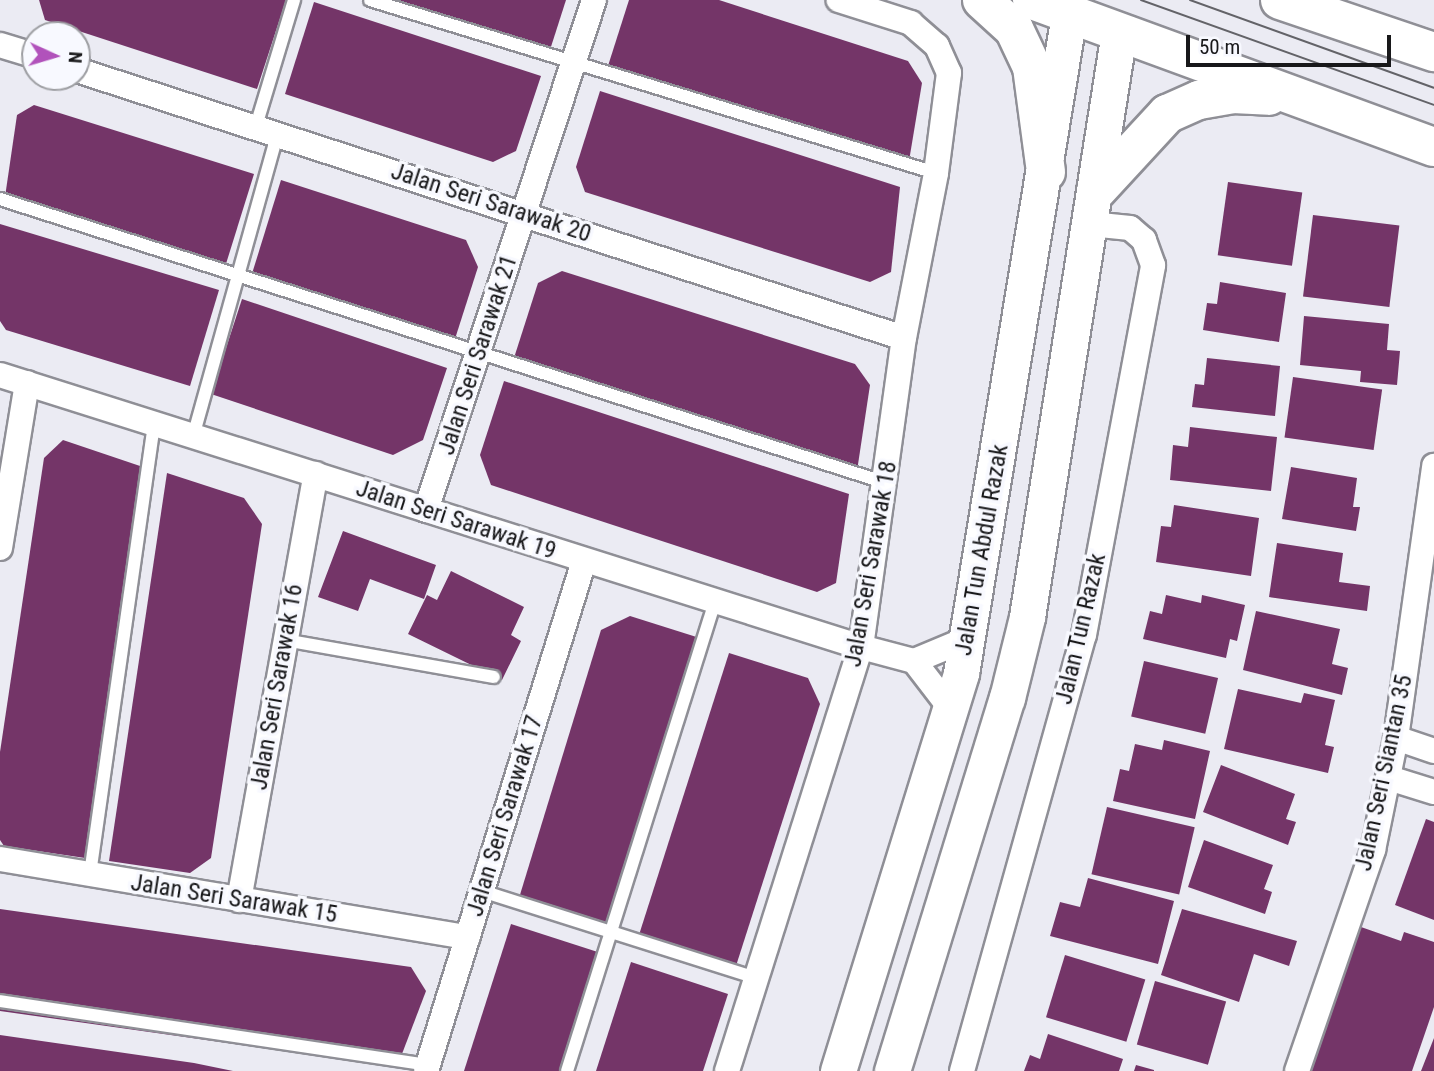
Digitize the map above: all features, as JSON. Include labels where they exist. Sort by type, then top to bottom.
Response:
[{"type":"highway","points":[[982,0],[1014,29],[1032,67],[1046,172]]},
{"type":"highway","points":[[1032,0],[1114,16],[1295,97],[1434,147]]},
{"type":"highway","points":[[1280,0],[1434,52]]},
{"type":"highway","points":[[1093,208],[1167,114],[1199,100],[1233,94],[1295,97]]},
{"type":"main road","name":"Jalan Tun Abdul Razak","points":[[838,1071],[950,708],[967,639],[1046,172],[1080,8]]},
{"type":"main road","points":[[892,1071],[1007,698],[1027,617],[1093,208],[1114,16]]},
{"type":"street","name":"Jalan Seri Sarawak 21","points":[[426,510],[593,0]]},
{"type":"street","name":"Jalan Seri Sarawak 18","points":[[727,1071],[861,647],[886,483],[904,338],[936,173],[949,73],[937,46],[911,23],[839,0]]},
{"type":"street","points":[[0,45],[21,52]]},
{"type":"street","name":"Jalan Seri Sarawak 20","points":[[91,74],[904,338]]},
{"type":"street","name":"Jalan Tun Razak","points":[[962,1071],[1084,635],[1153,265],[1144,240],[1130,228],[1093,208]]},
{"type":"street","name":"Jalan Seri Sarawak 19","points":[[0,375],[194,433],[584,561],[914,661]]},
{"type":"street","points":[[0,548],[27,383]]},
{"type":"street","name":"Jalan Seri Siantan 35","points":[[1297,1071],[1373,850],[1396,738],[1434,469]]},
{"type":"street","name":"Jalan Seri Sarawak 16","points":[[239,901],[316,474]]},
{"type":"street","name":"Jalan Seri Sarawak 17","points":[[427,1068],[584,561]]},
{"type":"street","points":[[950,708],[914,661],[967,639]]},
{"type":"street","points":[[1396,738],[1434,751]]},
{"type":"street","points":[[1389,778],[1434,792]]},
{"type":"street","name":"Jalan Seri Sarawak 15","points":[[0,859],[239,901],[468,937]]},
{"type":"lane","points":[[194,433],[237,277],[294,0]]},
{"type":"lane","points":[[370,0],[936,173]]},
{"type":"lane","points":[[0,199],[478,355],[886,483]]},
{"type":"lane","points":[[90,874],[154,421]]},
{"type":"lane","points":[[568,1071],[715,601]]},
{"type":"lane","points":[[284,640],[494,677]]},
{"type":"lane","points":[[482,891],[756,978]]},
{"type":"lane","points":[[0,1001],[427,1068]]},
{"type":"building","points":[[39,0],[286,0],[257,89],[91,35],[91,21],[45,20]]},
{"type":"building","points":[[388,0],[566,0],[549,53]]},
{"type":"building","points":[[629,0],[719,0],[908,61],[922,83],[908,167],[607,69]]},
{"type":"building","points":[[314,2],[541,76],[516,151],[493,162],[285,94]]},
{"type":"building","points":[[600,91],[900,187],[891,272],[870,282],[585,192],[576,167]]},
{"type":"building","points":[[34,105],[254,174],[225,267],[5,197],[17,115]]},
{"type":"building","points":[[281,180],[466,240],[478,267],[454,342],[251,277]]},
{"type":"building","points":[[1228,182],[1302,192],[1292,266],[1218,255]]},
{"type":"building","points":[[1313,215],[1399,226],[1389,307],[1303,296]]},
{"type":"building","points":[[0,224],[219,290],[190,386],[6,330],[0,321]]},
{"type":"building","points":[[562,271],[855,364],[870,385],[857,471],[513,361],[538,283]]},
{"type":"building","points":[[1220,282],[1286,293],[1279,342],[1203,330],[1207,303],[1217,304]]},
{"type":"building","points":[[242,299],[447,368],[423,440],[393,455],[211,394]]},
{"type":"building","points":[[1304,316],[1389,324],[1387,350],[1400,351],[1397,385],[1360,382],[1361,371],[1300,365]]},
{"type":"building","points":[[1207,358],[1280,366],[1275,416],[1192,407],[1195,384],[1204,385]]},
{"type":"building","points":[[1293,377],[1382,390],[1374,450],[1285,437]]},
{"type":"building","points":[[504,381],[849,494],[836,583],[817,592],[491,485],[480,455]]},
{"type":"building","points":[[1190,427],[1277,437],[1271,491],[1170,480],[1173,445],[1188,447]]},
{"type":"building","points":[[63,440],[143,467],[85,858],[4,846],[0,840],[0,752],[44,458]]},
{"type":"building","points":[[1291,467],[1357,478],[1353,507],[1360,507],[1356,531],[1282,519]]},
{"type":"building","points":[[167,473],[244,498],[262,524],[211,858],[190,873],[109,861]]},
{"type":"building","points":[[1174,505],[1259,518],[1251,576],[1156,562],[1161,526],[1171,527]]},
{"type":"building","points":[[343,531],[436,565],[424,599],[370,579],[358,611],[318,597]]},
{"type":"building","points":[[1277,543],[1343,553],[1339,582],[1370,586],[1367,611],[1269,597]]},
{"type":"building","points":[[451,571],[524,607],[511,635],[521,641],[502,680],[408,634],[427,595],[437,600]]},
{"type":"building","points":[[1166,595],[1201,603],[1202,595],[1245,605],[1237,641],[1230,639],[1226,658],[1143,639],[1150,611],[1162,614]]},
{"type":"building","points":[[1256,611],[1340,629],[1332,664],[1348,668],[1342,695],[1243,670]]},
{"type":"building","points":[[630,616],[706,640],[617,929],[519,898],[601,630]]},
{"type":"building","points":[[729,653],[808,678],[820,704],[735,969],[638,938]]},
{"type":"building","points":[[1144,661],[1218,678],[1205,734],[1131,717]]},
{"type":"building","points":[[1238,689],[1301,703],[1304,693],[1335,700],[1325,745],[1334,747],[1328,773],[1224,749]]},
{"type":"building","points":[[1164,740],[1210,751],[1195,819],[1113,801],[1120,769],[1129,771],[1135,744],[1162,750]]},
{"type":"building","points":[[1221,765],[1295,794],[1286,819],[1296,822],[1288,845],[1203,812]]},
{"type":"building","points":[[1107,807],[1195,827],[1179,894],[1091,874]]},
{"type":"building","points":[[1426,819],[1434,822],[1434,920],[1395,905]]},
{"type":"building","points":[[1204,840],[1273,865],[1264,889],[1272,892],[1265,914],[1188,887]]},
{"type":"building","points":[[1088,878],[1174,901],[1158,964],[1050,936],[1060,902],[1080,907]]},
{"type":"building","points":[[0,909],[411,967],[426,991],[397,1067],[0,1011]]},
{"type":"building","points":[[1182,909],[1297,941],[1289,966],[1254,954],[1239,1002],[1161,975]]},
{"type":"building","points":[[511,924],[607,955],[570,1071],[464,1071]]},
{"type":"building","points":[[1361,927],[1401,941],[1404,932],[1434,942],[1434,1007],[1412,1071],[1310,1071]]},
{"type":"building","points":[[1065,955],[1145,980],[1126,1042],[1046,1017]]},
{"type":"building","points":[[631,962],[728,994],[703,1071],[596,1071]]},
{"type":"building","points":[[1155,981],[1226,1001],[1208,1065],[1137,1044]]},
{"type":"building","points":[[1048,1034],[1123,1059],[1119,1071],[1024,1071],[1030,1055],[1040,1059]]},
{"type":"building","points":[[0,1035],[194,1063],[233,1071],[0,1071]]},
{"type":"building","points":[[1434,1038],[1434,1071],[1421,1071]]},
{"type":"building","points":[[1136,1065],[1154,1070],[1154,1071],[1134,1071]]},
{"type":"tram line","points":[[1141,0],[1434,105]]},
{"type":"tram line","points":[[1190,0],[1434,88]]}]
